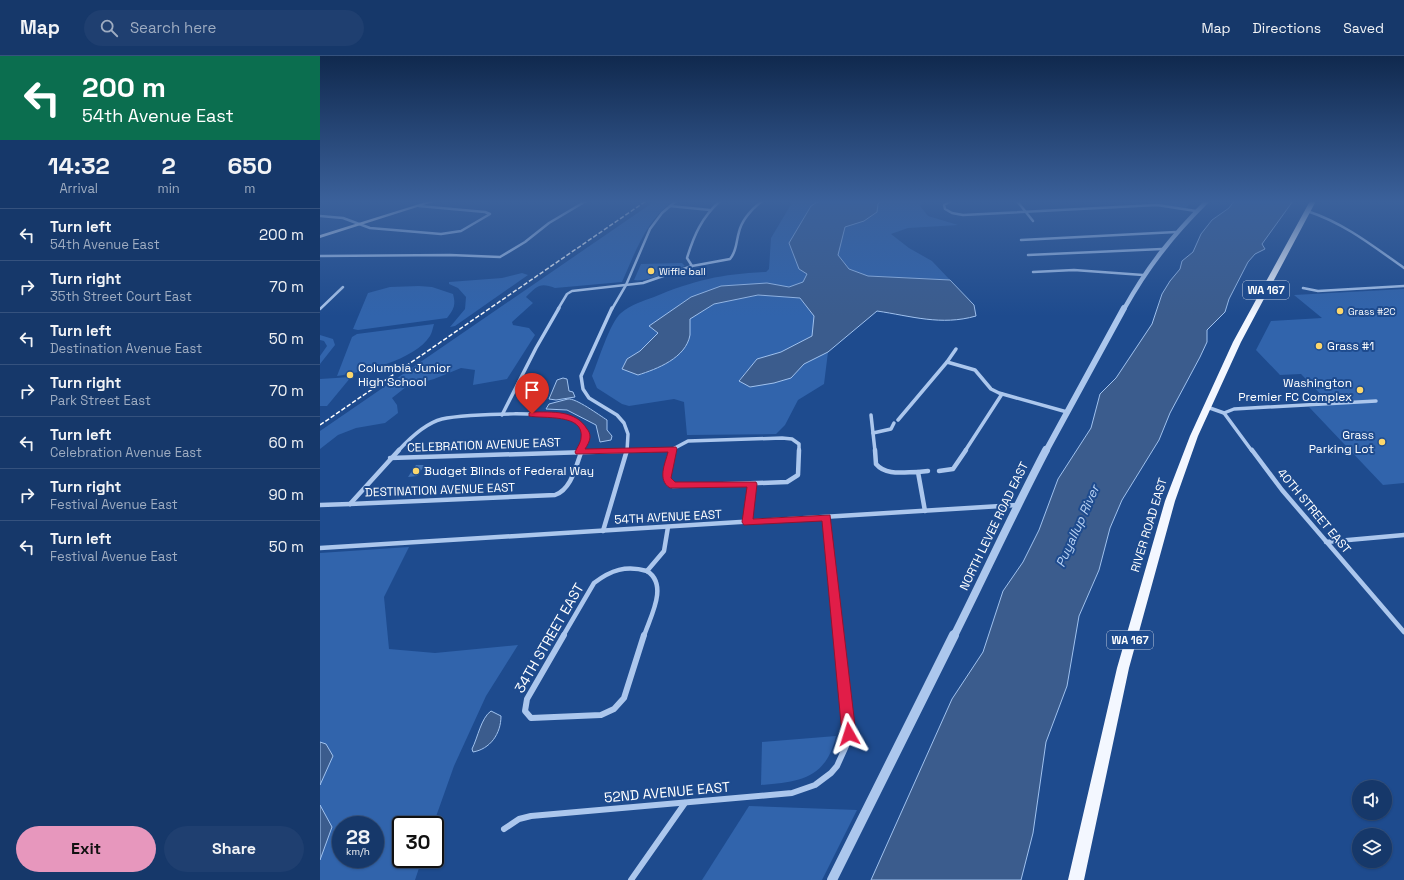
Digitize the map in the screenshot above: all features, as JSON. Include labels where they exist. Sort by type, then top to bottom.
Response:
[{"type":"main road","name":"RIVER ROAD EAST","points":[[1076,880],[1094,792],[1136,618],[1170,501],[1185,459],[1237,342],[1292,239]]},
{"type":"street","points":[[320,256],[450,255],[498,258],[516,249],[528,239]]},
{"type":"street","points":[[603,531],[629,440],[625,424],[617,415],[586,396],[581,383],[581,376],[617,298],[626,285],[646,239]]},
{"type":"street","points":[[692,266],[687,258],[693,239]]},
{"type":"street","points":[[502,416],[536,348],[569,292],[604,285],[643,283],[692,266],[730,259],[734,255],[737,239]]},
{"type":"street","points":[[1021,240],[1032,239]]},
{"type":"street","name":"NORTH LEVEE ROAD EAST","points":[[832,880],[998,548],[1017,505],[1143,275],[1170,239]]},
{"type":"street","points":[[1361,239],[1404,268]]},
{"type":"street","points":[[1028,255],[1162,249]]},
{"type":"street","points":[[1033,272],[1050,270],[1082,270],[1111,274],[1143,275]]},
{"type":"street","points":[[1303,288],[1318,291],[1404,286]]},
{"type":"street","points":[[320,309],[343,287]]},
{"type":"street","points":[[327,295],[334,295]]},
{"type":"street","points":[[873,433],[891,429],[947,362],[956,349]]},
{"type":"street","points":[[947,362],[975,370],[991,389],[1002,394],[1067,412]]},
{"type":"street","points":[[939,471],[954,469],[1002,394]]},
{"type":"street","points":[[1207,407],[1224,413],[1234,409],[1376,401]]},
{"type":"street","name":"40TH STREET EAST","points":[[1224,413],[1282,490],[1404,632]]},
{"type":"street","points":[[350,504],[390,458],[432,424],[441,419],[554,415],[573,418],[579,422],[585,432],[586,438],[579,452]]},
{"type":"street","points":[[871,415],[876,464],[878,469],[884,472],[928,471]]},
{"type":"street","name":"CELEBRATION AVENUE EAST","points":[[390,458],[673,449],[688,441],[782,438],[792,440],[800,447],[799,472],[793,480],[783,483],[753,484]]},
{"type":"street","points":[[673,449],[667,478],[670,484],[679,487],[753,484],[747,522]]},
{"type":"street","name":"DESTINATION AVENUE EAST","points":[[320,505],[550,496],[561,493],[568,486],[579,452]]},
{"type":"street","points":[[918,472],[925,511]]},
{"type":"street","name":"54TH AVENUE EAST","points":[[320,548],[827,518],[1017,505]]},
{"type":"street","name":"52ND AVENUE EAST","points":[[504,829],[519,819],[531,816],[792,793],[820,783],[830,775],[843,754],[849,734],[827,518]]},
{"type":"street","points":[[647,571],[664,551],[668,527]]},
{"type":"street","points":[[1326,542],[1404,536]]},
{"type":"street","name":"34TH STREET EAST","points":[[618,568],[636,568],[647,571],[654,575],[657,581],[658,593],[624,698],[616,709],[600,715],[576,717],[535,719],[527,715],[525,711],[527,699],[594,584],[606,574],[618,568]]},
{"type":"street","points":[[631,880],[685,803]]},
{"type":"shaded area","points":[[599,239],[641,239],[622,282],[555,288],[542,285],[526,297],[533,303],[512,322],[513,325],[529,328],[535,335],[507,379],[473,385],[475,370],[461,368],[434,379],[406,387],[392,398],[397,405],[398,413],[385,423],[356,428],[338,435],[320,449],[320,431]]},
{"type":"shaded area","points":[[771,239],[791,239],[789,243],[808,274],[803,282],[789,287],[767,283],[649,326],[658,333],[640,351],[627,359],[622,368],[638,375],[662,366],[670,361],[683,350],[687,343],[690,335],[690,319],[714,304],[759,295],[801,298],[814,315],[812,336],[781,352],[757,359],[739,380],[774,383],[791,378],[804,364],[828,352],[824,384],[798,400],[785,425],[776,434],[687,435],[684,402],[674,399],[629,406],[622,404],[597,388],[592,376],[613,325],[621,313],[628,308],[669,291],[696,282],[736,274],[766,272],[769,269]]},
{"type":"shaded area","points":[[842,239],[898,239],[909,248],[932,261],[950,280],[868,276],[849,269],[838,255]]},
{"type":"shaded area","points":[[682,263],[685,266],[659,276],[645,280],[634,280],[641,264]]},
{"type":"shaded area","points":[[522,273],[528,275],[455,326],[450,327],[465,309],[466,297],[458,288],[449,284],[449,282],[502,278]]},
{"type":"shaded area","points":[[390,287],[432,287],[453,294],[454,307],[447,318],[358,330],[353,329],[368,293]]},
{"type":"shaded area","name":"Washington Premier FC Complex","points":[[1404,289],[1404,483],[1383,485],[1309,407],[1331,405],[1301,374],[1280,375],[1256,350],[1271,321],[1322,318],[1294,295]]},
{"type":"shaded area","points":[[434,324],[430,336],[413,352],[388,364],[337,376],[352,337],[357,334]]},
{"type":"shaded area","points":[[320,335],[333,339],[335,345],[320,364],[320,356],[327,346],[324,341],[320,340]]},
{"type":"shaded area","points":[[351,377],[327,406],[320,406],[320,379]]},
{"type":"shaded area","points":[[409,547],[384,597],[389,649],[435,653],[518,645],[486,696],[454,766],[436,816],[392,816],[392,868],[419,868],[415,880],[320,880],[320,553]]},
{"type":"shaded area","points":[[836,736],[825,761],[818,770],[809,776],[799,780],[761,785],[762,742]]},
{"type":"shaded area","points":[[749,806],[857,810],[822,880],[702,880]]},
{"type":"water","points":[[791,239],[842,239],[838,255],[849,269],[868,276],[950,280],[974,305],[976,316],[963,319],[938,320],[877,311],[828,352],[804,364],[791,378],[774,383],[750,387],[739,381],[757,359],[781,352],[812,336],[814,316],[800,298],[758,295],[714,304],[690,319],[690,335],[683,350],[662,366],[638,375],[622,369],[627,359],[640,351],[658,333],[649,326],[691,297],[721,286],[767,283],[789,287],[803,282],[807,274],[799,269],[789,243]]},
{"type":"water","name":"Puyallup River","points":[[1199,239],[1265,239],[1262,244],[1265,249],[1255,254],[1248,262],[1229,299],[1225,312],[1207,330],[1207,342],[1200,357],[1170,413],[1159,440],[1122,500],[1110,528],[1099,570],[1079,616],[1067,686],[1046,742],[1033,833],[1021,880],[871,880],[952,699],[983,652],[1003,591],[1023,562],[1039,530],[1058,479],[1091,428],[1100,394],[1116,378],[1152,324],[1162,294],[1180,269],[1182,261],[1193,252]]},
{"type":"water","points":[[563,378],[567,379],[569,391],[573,392],[575,397],[556,400],[549,399],[557,380]]},
{"type":"water","points":[[572,399],[582,404],[607,420],[607,430],[612,436],[611,440],[600,442],[596,425],[567,410],[546,409],[549,404]]},
{"type":"water","points":[[491,711],[501,716],[497,735],[485,748],[473,752],[472,749],[482,723]]},
{"type":"water","points":[[320,742],[326,744],[333,756],[320,785]]},
{"type":"water","points":[[320,805],[332,827],[320,860]]},
{"type":"building","name":"Budget Blinds of Federal Way","points":[[416,465],[425,465],[417,476],[408,477]]},
{"type":"railway","points":[[320,425],[590,239]]},
{"type":"place","name":"Wiffle ball","points":[[651,271]]},
{"type":"place","name":"Grass #2C","points":[[1340,311]]},
{"type":"place","name":"Grass #1","points":[[1319,346]]},
{"type":"place","name":"Columbia Junior High School","points":[[350,375]]},
{"type":"place","name":"Washington Premier FC Complex","points":[[1360,390]]},
{"type":"place","name":"Grass Parking Lot","points":[[1382,442]]},
{"type":"place","name":"Budget Blinds of Federal Way","points":[[416,471]]},
{"type":"route","points":[[532,414],[573,418],[579,422],[583,427],[586,438],[579,452],[673,449],[667,480],[668,483],[673,486],[753,484],[747,522],[827,518],[849,734]]}]
